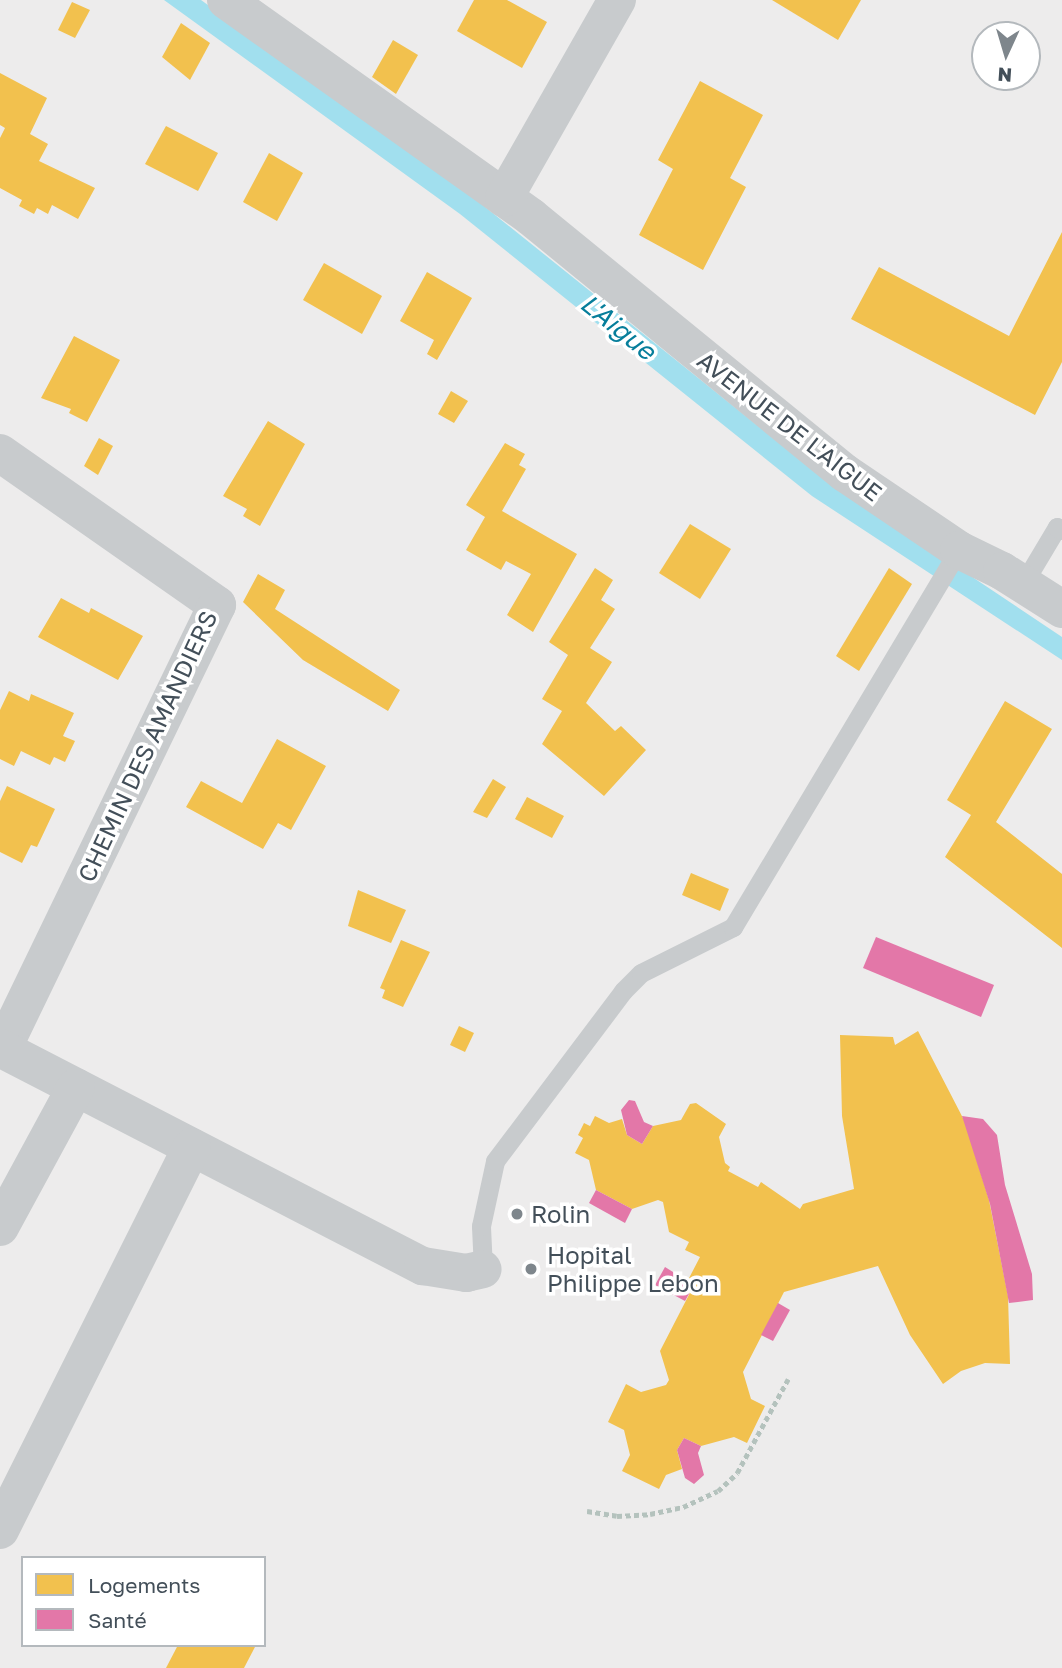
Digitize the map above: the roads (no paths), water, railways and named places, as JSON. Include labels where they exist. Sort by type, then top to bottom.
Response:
[{"type":"street","name":"AVENUE DE L'AIGUE","points":[[226,0],[504,198],[845,473],[959,550],[1023,584],[1062,610]]},
{"type":"street","points":[[504,198],[617,0]]},
{"type":"street","name":"CHEMIN DES AMANDIERS","points":[[0,453],[218,606],[1,1048]]},
{"type":"street","points":[[1,1048],[424,1266],[466,1273],[483,1269]]},
{"type":"street","points":[[0,1227],[76,1087]]},
{"type":"street","points":[[3,1516],[192,1146]]},
{"type":"lane","points":[[1023,584],[1057,527],[1062,530]]},
{"type":"lane","points":[[483,1269],[481,1226],[495,1161],[623,991],[642,973],[733,927],[959,550]]},
{"type":"water","name":"L'Aigue","points":[[164,0],[201,0],[464,190],[818,474],[1062,637],[1062,660],[812,496],[460,214]]},
{"type":"place","name":"Rolin","points":[[517,1214]]},
{"type":"place","name":"Hopital Philippe Lebon","points":[[531,1269]]}]
